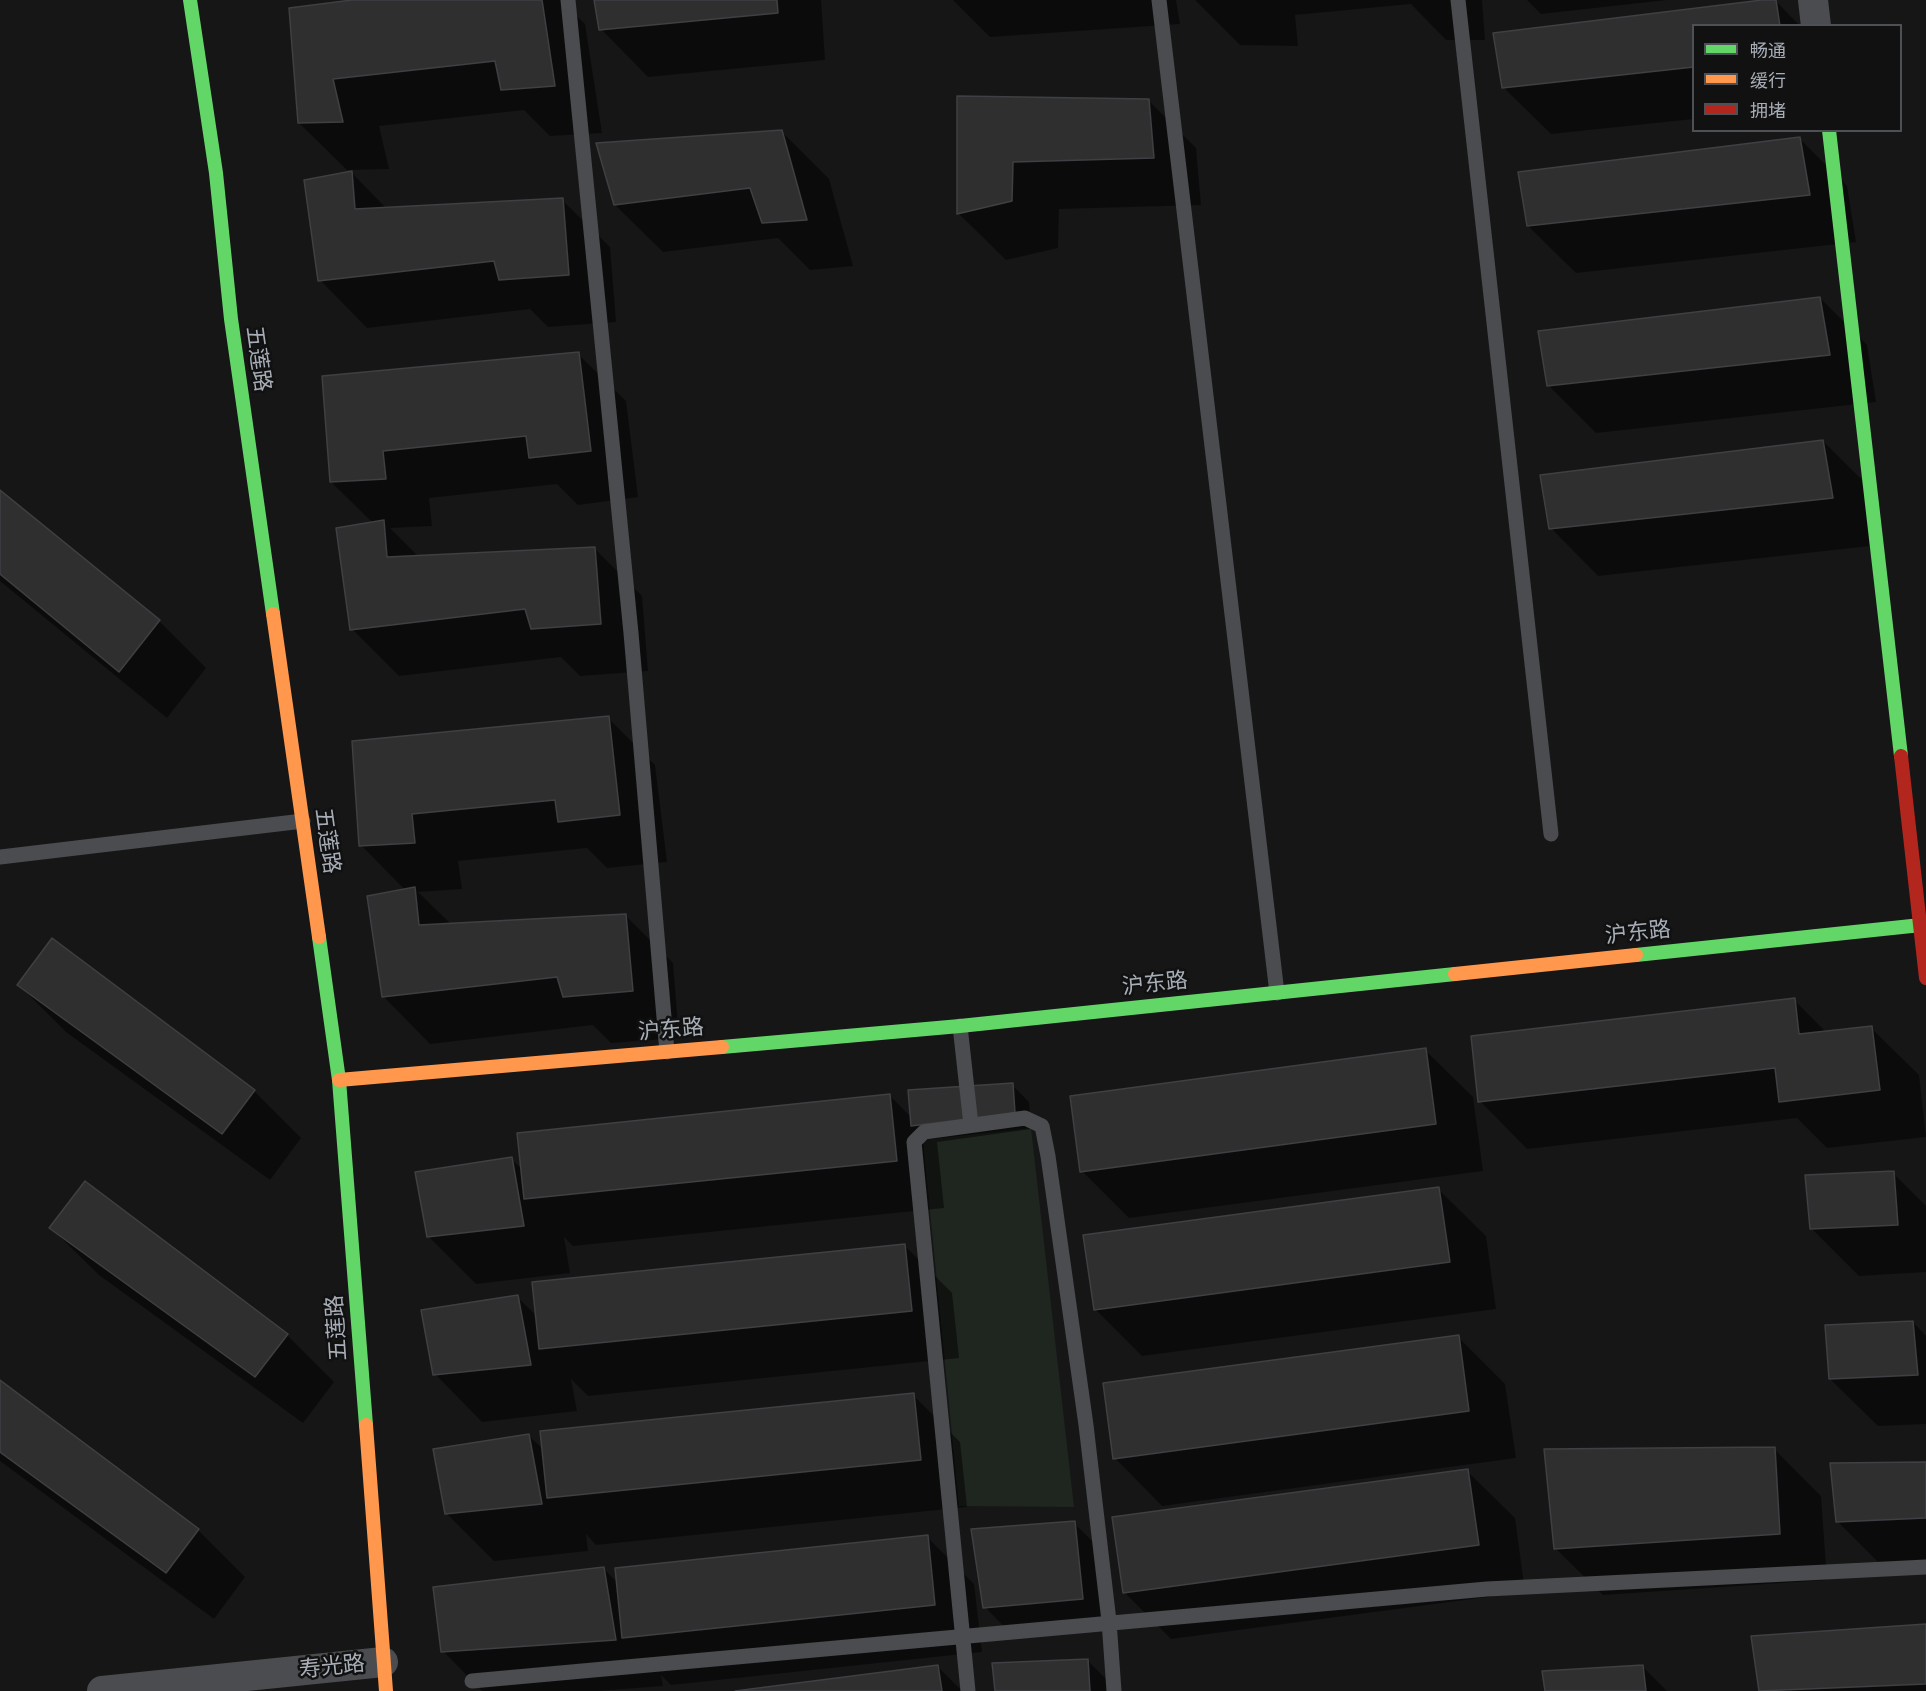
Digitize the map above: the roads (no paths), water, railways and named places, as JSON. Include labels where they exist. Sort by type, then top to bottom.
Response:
[{"type":"street","name":"五莲路","points":[[190,0],[339,1080],[386,1691]]},
{"type":"street","points":[[1813,0],[1816,24]]},
{"type":"street","points":[[1828,132],[1926,978]]},
{"type":"street","name":"沪东路","points":[[339,1080],[960,1026],[1921,925]]},
{"type":"street","name":"寿光路","points":[[102,1691],[383,1662]]},
{"type":"lane","points":[[568,0],[631,633],[667,1052]]},
{"type":"lane","points":[[1159,0],[1276,993]]},
{"type":"lane","points":[[1458,0],[1551,834]]},
{"type":"lane","points":[[0,857],[303,821]]},
{"type":"lane","points":[[960,1026],[971,1125]]},
{"type":"lane","points":[[968,1691],[914,1142],[924,1132],[1025,1118],[1042,1126],[1086,1425],[1109,1621],[1114,1691]]},
{"type":"lane","points":[[472,1681],[1109,1621],[1487,1589],[1926,1567]]}]
